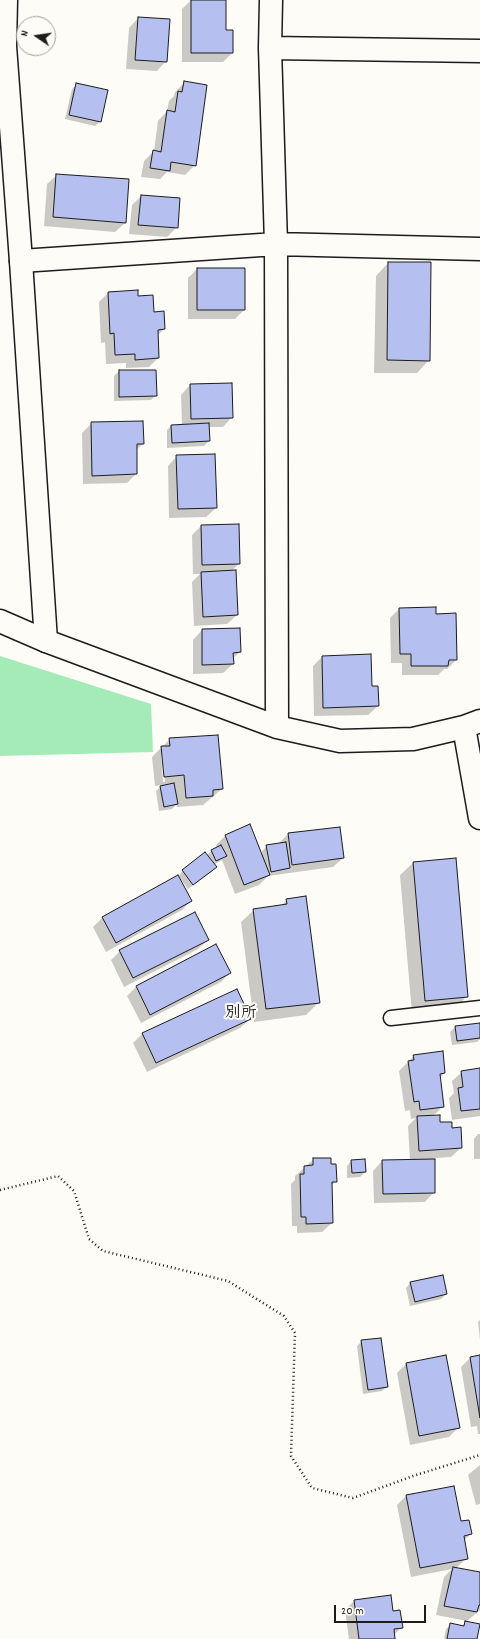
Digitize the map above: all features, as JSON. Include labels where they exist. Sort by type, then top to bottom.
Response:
[{"type":"street","points":[[6,0],[3,46],[21,261],[46,641]]},
{"type":"street","points":[[271,0],[270,48],[276,244],[277,727]]},
{"type":"street","points":[[270,48],[480,51]]},
{"type":"street","points":[[21,261],[276,244],[480,249]]},
{"type":"street","points":[[0,621],[46,641],[277,727],[340,742],[413,739],[472,724],[480,818]]},
{"type":"lane","points":[[391,1018],[480,1008]]},
{"type":"path","points":[[0,1190],[58,1176],[74,1191],[89,1239],[104,1251],[228,1281],[284,1316],[295,1333],[291,1456],[312,1488],[353,1498],[414,1476],[480,1455]]},
{"type":"green space","points":[[0,656],[151,704],[153,752],[0,756]]},
{"type":"building","points":[[191,0],[226,0],[226,30],[233,30],[233,53],[191,53]]},
{"type":"building","points":[[138,17],[170,19],[167,62],[135,60]]},
{"type":"building","points":[[184,81],[207,85],[196,166],[171,162],[170,171],[150,168],[153,150],[161,152],[167,110],[175,112],[178,91],[182,92]]},
{"type":"building","points":[[76,83],[108,90],[101,122],[69,115]]},
{"type":"building","points":[[56,174],[129,179],[126,223],[53,217]]},
{"type":"building","points":[[141,195],[180,198],[178,228],[138,225]]},
{"type":"building","points":[[388,262],[431,262],[430,361],[387,360]]},
{"type":"building","points":[[197,268],[245,268],[245,310],[197,310]]},
{"type":"building","points":[[138,290],[138,296],[153,295],[154,312],[164,311],[165,329],[158,330],[159,358],[135,360],[135,354],[115,355],[114,333],[110,334],[108,292]]},
{"type":"building","points":[[119,370],[156,370],[157,396],[119,397]]},
{"type":"building","points":[[232,383],[233,418],[191,419],[190,384]]},
{"type":"building","points":[[143,421],[144,444],[137,444],[137,474],[92,476],[91,422]]},
{"type":"building","points":[[209,423],[210,441],[172,443],[171,425]]},
{"type":"building","points":[[215,454],[217,508],[178,509],[176,455]]},
{"type":"building","points":[[239,524],[240,564],[202,565],[201,525]]},
{"type":"building","points":[[236,570],[238,615],[203,617],[201,572]]},
{"type":"building","points":[[436,607],[436,614],[456,613],[457,660],[449,660],[448,666],[411,666],[411,654],[400,654],[399,608]]},
{"type":"building","points":[[240,628],[241,652],[233,653],[234,664],[202,665],[202,629]]},
{"type":"building","points":[[371,654],[372,686],[378,686],[379,706],[323,708],[322,656]]},
{"type":"building","points":[[218,735],[223,789],[213,790],[213,796],[186,798],[184,775],[164,777],[161,746],[170,746],[169,738]]},
{"type":"building","points":[[174,783],[178,804],[164,807],[160,786]]},
{"type":"building","points":[[250,824],[270,875],[244,885],[225,835]]},
{"type":"building","points":[[340,827],[344,858],[292,865],[288,833]]},
{"type":"building","points":[[286,842],[290,868],[271,872],[266,845]]},
{"type":"building","points":[[221,845],[227,856],[216,861],[211,850]]},
{"type":"building","points":[[205,852],[217,867],[193,885],[182,870]]},
{"type":"building","points":[[456,858],[468,997],[425,1001],[413,862]]},
{"type":"building","points":[[178,875],[192,901],[116,943],[102,917]]},
{"type":"building","points":[[306,896],[320,1003],[266,1009],[253,909],[287,904],[286,899]]},
{"type":"building","points":[[195,912],[209,940],[133,978],[119,950]]},
{"type":"building","points":[[216,944],[231,973],[150,1015],[136,986]]},
{"type":"building","points":[[237,989],[251,1019],[156,1063],[142,1033]]},
{"type":"building","points":[[480,1023],[480,1038],[457,1041],[455,1026]]},
{"type":"building","points":[[443,1051],[445,1073],[440,1074],[444,1107],[420,1110],[419,1101],[414,1102],[408,1061],[414,1060],[413,1055]]},
{"type":"building","points":[[480,1068],[480,1109],[461,1111],[458,1088],[463,1087],[461,1071]]},
{"type":"building","points":[[440,1115],[440,1122],[452,1122],[452,1128],[461,1127],[462,1148],[419,1151],[417,1116]]},
{"type":"building","points":[[313,1158],[331,1158],[331,1164],[336,1164],[337,1182],[332,1182],[333,1223],[306,1224],[306,1217],[301,1217],[300,1174],[304,1174],[304,1166],[313,1165]]},
{"type":"building","points":[[365,1159],[366,1172],[352,1173],[351,1160]]},
{"type":"building","points":[[435,1159],[435,1193],[383,1194],[382,1160]]},
{"type":"building","points":[[443,1275],[447,1294],[415,1302],[410,1282]]},
{"type":"building","points":[[381,1338],[388,1387],[368,1390],[361,1340]]},
{"type":"building","points":[[446,1355],[460,1428],[419,1436],[406,1363]]},
{"type":"building","points":[[480,1355],[480,1418],[470,1357]]},
{"type":"building","points":[[454,1486],[461,1521],[469,1520],[472,1534],[464,1536],[468,1559],[420,1568],[406,1495]]},
{"type":"building","points":[[453,1567],[480,1572],[480,1605],[477,1612],[444,1606]]},
{"type":"building","points":[[391,1595],[393,1611],[400,1610],[403,1628],[394,1629],[395,1639],[359,1639],[354,1600]]},
{"type":"building","points":[[465,1621],[480,1624],[477,1639],[447,1639],[450,1623],[464,1626]]},
{"type":"district","name":"別所","points":[[241,1015]]}]
